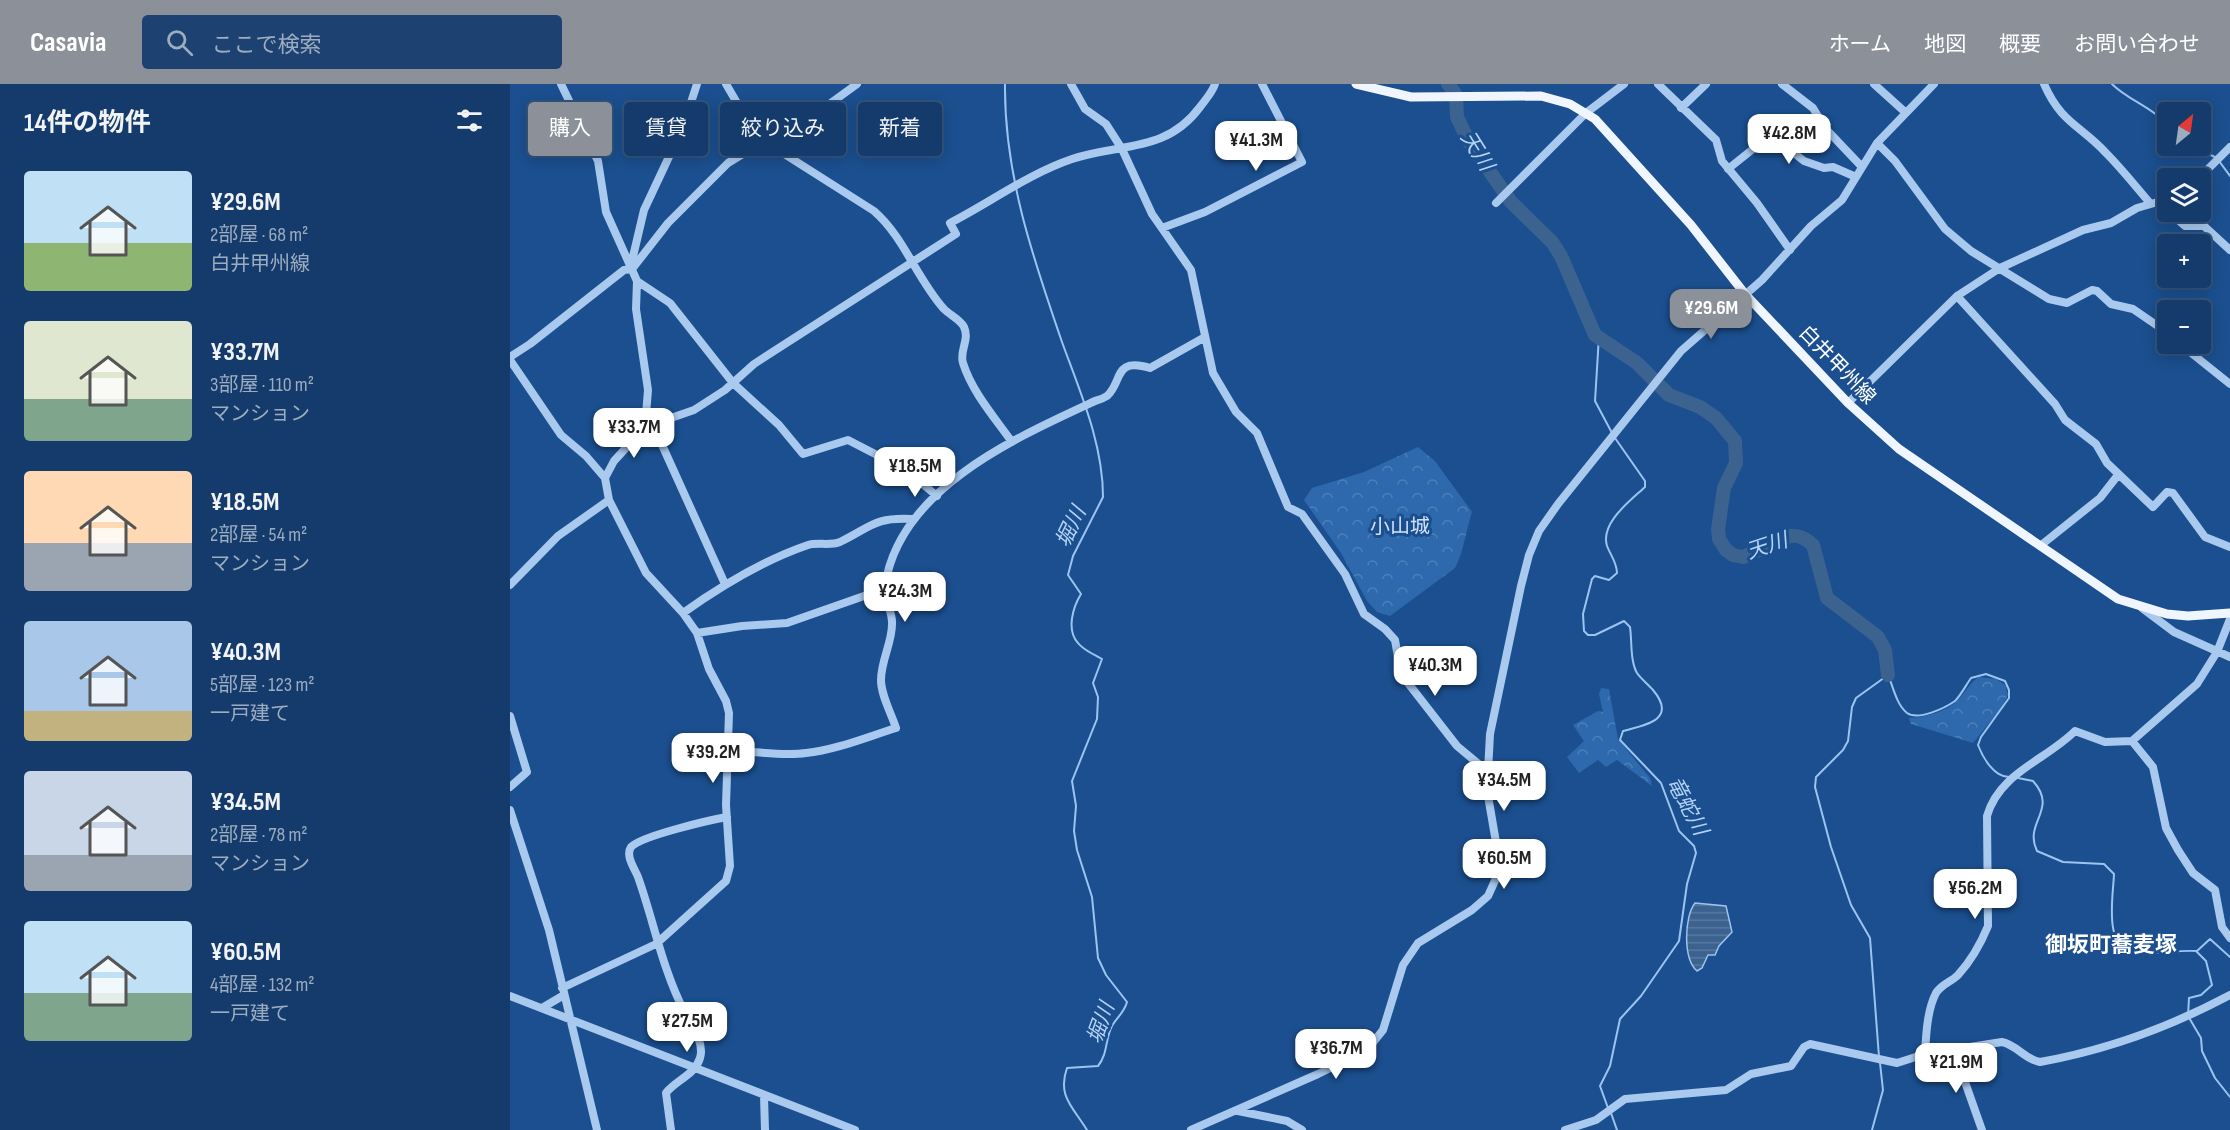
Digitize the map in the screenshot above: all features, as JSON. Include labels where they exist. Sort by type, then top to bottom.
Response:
[{"type":"main road","name":"白井甲州線","points":[[1356,84],[1394,95],[1441,99],[1541,96],[1556,98],[1586,113],[1624,149],[1692,225],[1745,294],[1848,403],[1899,448],[2103,590],[2142,608],[2179,616],[2230,613]]},
{"type":"street","points":[[561,84],[598,161],[606,212],[637,281],[636,309],[648,390],[649,426],[725,584]]},
{"type":"street","points":[[632,268],[644,210],[683,126],[697,84]]},
{"type":"street","points":[[726,84],[736,102]]},
{"type":"street","points":[[832,102],[857,84]]},
{"type":"street","points":[[1071,84],[1084,109],[1106,124],[1122,149],[1152,214],[1191,270],[1213,373],[1236,412],[1257,433],[1288,507],[1302,514],[1345,574],[1364,614],[1385,628],[1395,640],[1401,674],[1457,746],[1487,771]]},
{"type":"street","points":[[605,478],[614,461],[649,426],[694,410],[733,383],[754,364],[956,234],[950,223],[1013,187],[1073,158],[1153,142],[1185,125],[1215,84]]},
{"type":"street","points":[[1162,228],[1205,212],[1302,162],[1262,84]]},
{"type":"street","points":[[1496,203],[1586,113],[1624,84]]},
{"type":"street","points":[[1658,84],[1716,140],[1722,161],[1790,250]]},
{"type":"street","points":[[1681,108],[1706,84]]},
{"type":"street","points":[[1782,84],[1813,108],[1825,128],[1862,167]]},
{"type":"street","points":[[1874,84],[1905,112]]},
{"type":"street","points":[[1191,1130],[1238,1111],[1366,1050],[1383,1030],[1403,965],[1418,943],[1438,928],[1472,910],[1488,896],[1498,874],[1498,854],[1487,790],[1490,734],[1529,555],[1547,518],[1663,372],[1706,327],[1745,294],[1790,250],[1811,226],[1842,200],[1877,143],[1934,84]]},
{"type":"street","points":[[2044,84],[2054,107],[2063,117],[2106,153],[2157,204]]},
{"type":"street","points":[[1728,168],[1768,137],[1774,137],[1804,161],[1824,168],[1833,167],[1856,177]]},
{"type":"street","points":[[1877,143],[1895,161],[1945,229],[1971,251],[2058,302],[2067,303],[2092,291],[2097,291],[2111,304],[2133,309],[2157,325]]},
{"type":"street","points":[[2209,168],[2230,147]]},
{"type":"street","points":[[542,1008],[563,992],[656,944],[726,881],[730,867],[727,817],[729,713],[709,669],[697,633],[683,613],[646,573],[609,500],[605,478],[586,456],[561,435],[510,359],[624,270],[632,268],[668,223],[728,164],[741,156]]},
{"type":"street","points":[[788,156],[874,211],[887,222],[944,309],[964,326],[966,337],[961,355],[963,364],[981,397],[1012,442]]},
{"type":"street","points":[[1848,403],[1957,296],[2000,268],[2083,230],[2111,223],[2157,201]]},
{"type":"street","points":[[2180,222],[2185,226],[2204,226],[2230,250]]},
{"type":"street","points":[[637,281],[670,303],[733,383],[779,425],[803,454],[849,440],[906,470],[937,496]]},
{"type":"street","points":[[1957,296],[2055,404],[2065,420],[2096,444],[2118,475],[2153,507],[2167,492],[2173,493],[2205,537],[2230,547]]},
{"type":"street","points":[[727,751],[805,753],[896,728],[881,682],[892,622],[884,589],[900,540],[912,519],[968,469],[1012,442],[1108,395],[1116,379],[1126,367],[1138,364],[1150,368],[1205,337]]},
{"type":"street","points":[[2192,354],[2230,384]]},
{"type":"street","points":[[2040,546],[2100,498],[2118,475]]},
{"type":"street","points":[[510,585],[558,536],[609,500]]},
{"type":"street","points":[[683,613],[725,584],[808,545],[838,543],[869,524],[892,518],[912,519]]},
{"type":"street","points":[[697,633],[741,626],[787,623],[884,589]]},
{"type":"street","points":[[2142,608],[2174,632],[2230,657]]},
{"type":"street","points":[[1925,1054],[1926,1037],[1935,996],[1941,986],[1957,976],[1983,939],[1988,926],[1988,816],[1992,801],[2016,773],[2059,747],[2075,731],[2105,742],[2132,741],[2196,684],[2217,652],[2230,619]]},
{"type":"street","points":[[510,716],[527,772],[510,787]]},
{"type":"street","points":[[2132,741],[2153,767],[2166,828],[2193,873],[2216,890],[2222,927],[2230,938]]},
{"type":"street","points":[[510,810],[549,930],[597,1130]]},
{"type":"street","points":[[671,1130],[666,1093],[694,1070],[701,1056],[698,1037],[681,1004],[656,944],[629,850],[643,841],[675,830],[727,817]]},
{"type":"street","points":[[1565,1130],[1596,1120],[1625,1099],[1726,1090],[1751,1074],[1791,1066],[1804,1047],[1810,1044],[1897,1063],[1925,1054],[2002,1042],[2010,1044],[2020,1054],[2031,1060],[2040,1062],[2114,1045],[2193,1015],[2230,995]]},
{"type":"street","points":[[510,996],[694,1070],[855,1130]]},
{"type":"street","points":[[1954,1051],[1982,1130]]},
{"type":"street","points":[[764,1096],[765,1130]]},
{"type":"street","points":[[1238,1111],[1287,1121],[1302,1130]]},
{"type":"green space","name":"小山城","points":[[1418,447],[1435,461],[1472,512],[1463,548],[1455,568],[1390,616],[1377,612],[1367,601],[1341,553],[1304,500],[1312,488],[1364,472]]},
{"type":"green space","points":[[1979,677],[1996,679],[2005,685],[2008,695],[2000,710],[1973,743],[1911,724],[1909,718],[1936,713],[1954,704]]},
{"type":"green space","points":[[1601,688],[1609,689],[1618,739],[1650,778],[1652,786],[1617,760],[1606,767],[1598,760],[1579,773],[1567,757],[1584,741],[1573,725],[1598,711],[1603,712],[1599,694]]},
{"type":"shaded area","points":[[1695,903],[1726,906],[1732,932],[1719,946],[1715,955],[1708,955],[1702,968],[1697,971],[1692,965],[1687,948],[1687,928],[1691,909]]},
{"type":"waterway","name":"堀川","points":[[1005,84],[1009,150],[1022,215],[1041,279],[1095,437],[1102,477],[1103,497],[1073,556],[1068,575],[1081,594],[1072,618],[1074,638],[1083,648],[1102,659],[1093,683],[1098,697],[1097,719],[1072,781],[1076,806],[1074,831],[1077,850],[1092,897],[1098,958],[1106,975],[1127,1002],[1112,1026],[1098,1066],[1067,1068],[1064,1078],[1065,1094],[1087,1130]]},
{"type":"waterway","name":"天川","points":[[1448,84],[1456,95],[1457,117],[1468,140],[1511,202],[1552,242],[1561,256],[1595,335],[1637,363],[1669,395],[1700,407],[1716,418],[1735,441],[1736,463],[1724,488],[1718,529],[1719,539],[1726,550],[1733,555],[1743,557],[1790,536],[1800,537],[1813,545],[1827,598],[1878,637],[1885,650],[1888,675]]},
{"type":"waterway","points":[[2112,84],[2157,115]]},
{"type":"waterway","points":[[2211,155],[2215,157]]},
{"type":"waterway","points":[[2219,161],[2230,176]]},
{"type":"waterway","name":"竜蛇川","points":[[1599,336],[1595,401],[1612,433]]},
{"type":"waterway","name":"竜蛇川","points":[[1608,1108],[1600,1086],[1610,1066],[1620,1019],[1641,996],[1679,941],[1687,884],[1696,853],[1694,846],[1679,831],[1661,783],[1620,740],[1623,731],[1656,720],[1662,708],[1660,700],[1635,668],[1630,627],[1624,621],[1595,635],[1588,635],[1584,631],[1583,614],[1592,579],[1595,576],[1609,580],[1617,573],[1607,546],[1608,529],[1618,513],[1645,487],[1645,481],[1615,438]]},
{"type":"waterway","name":"天川","points":[[1879,1057],[1870,938],[1851,905],[1831,847],[1815,787],[1816,777],[1843,750],[1848,741],[1852,707],[1856,698],[1888,675],[1897,700],[1903,709],[1912,715],[1924,715],[1951,704],[1971,678],[1986,674],[2005,681],[2009,690],[2009,698],[1981,737],[1978,745],[1986,761],[1994,770],[2009,777]]},
{"type":"waterway","points":[[2018,778],[2033,781],[2043,800],[2034,832],[2037,851],[2063,862],[2104,864],[2114,874],[2112,922],[2119,943],[2127,950],[2139,953],[2196,951],[2206,961],[2212,985],[2201,995],[2189,998],[2188,1016],[2201,1038],[2202,1051],[2215,1078],[2230,1097]]},
{"type":"waterway","points":[[2197,951],[2210,939],[2230,957]]},
{"type":"waterway","name":"天川","points":[[1872,1130],[1883,1090],[1880,1063]]},
{"type":"waterway","name":"竜蛇川","points":[[1611,1113],[1617,1130]]},
{"type":"district","name":"御坂町蕎麦塚","points":[[2111,945]]}]
